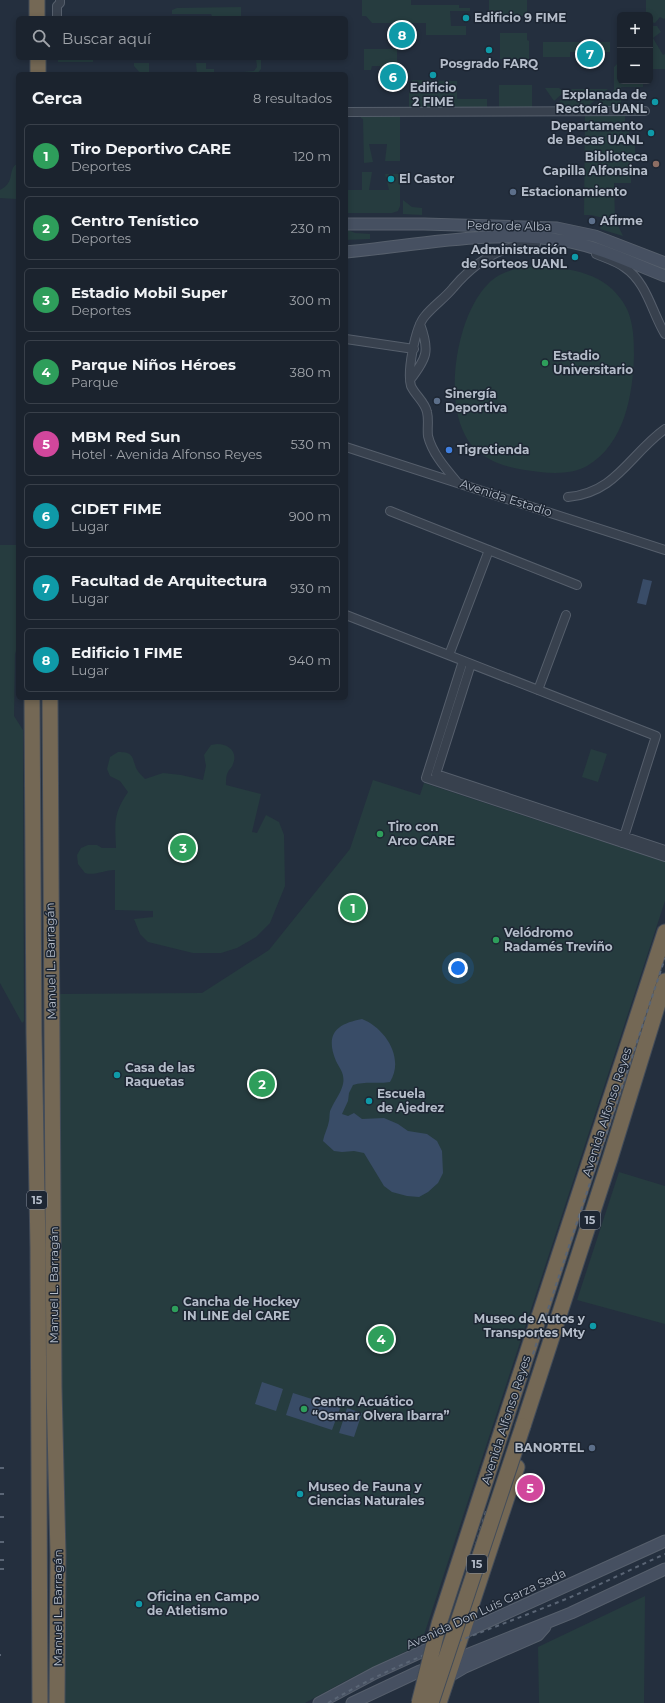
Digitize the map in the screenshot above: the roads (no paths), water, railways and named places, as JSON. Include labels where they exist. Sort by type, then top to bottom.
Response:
[{"type":"highway","points":[[37,0],[37,16]]},
{"type":"highway","points":[[38,60],[38,72]]},
{"type":"highway","name":"Manuel L. Barragán","points":[[32,700],[40,1703]]},
{"type":"highway","name":"Manuel L. Barragán","points":[[50,700],[54,1387],[58,1555],[57,1703]]},
{"type":"highway","name":"Avenida Alfonso Reyes","points":[[419,1703],[439,1624],[665,932]]},
{"type":"highway","name":"Avenida Alfonso Reyes","points":[[431,1703],[540,1376],[665,982]]},
{"type":"highway","points":[[616,1084],[639,1063]]},
{"type":"highway","points":[[413,1703],[435,1613],[522,1351],[533,1339]]},
{"type":"highway","points":[[439,1703],[537,1404],[542,1383],[540,1376]]},
{"type":"highway","points":[[39,1572],[48,1581],[50,1590],[52,1667],[57,1686]]},
{"type":"highway","points":[[425,1652],[454,1660]]},
{"type":"highway","points":[[420,1671],[435,1679],[446,1682]]},
{"type":"street","points":[[56,16],[60,0]]},
{"type":"street","points":[[348,112],[645,111]]},
{"type":"street","name":"Pedro de Alba","points":[[348,224],[424,224],[557,228],[595,236],[665,263]]},
{"type":"street","name":"Pedro de Alba","points":[[348,252],[462,238],[540,238],[569,242],[600,249],[665,276]]},
{"type":"street","points":[[457,482],[439,459],[430,443],[428,436],[427,410],[414,392],[410,380],[414,349],[420,324],[425,315],[440,302],[465,274],[475,266],[499,252],[513,246],[536,244]]},
{"type":"street","points":[[596,254],[620,264],[632,274],[647,296],[665,334]]},
{"type":"street","points":[[410,380],[422,365],[427,353],[426,338],[420,324]]},
{"type":"street","points":[[348,339],[414,349]]},
{"type":"street","points":[[568,497],[585,495],[618,476],[649,442],[665,429]]},
{"type":"street","name":"Avenida Estadio","points":[[348,448],[665,550]]},
{"type":"street","points":[[390,511],[576,584]]},
{"type":"street","points":[[450,655],[489,550]]},
{"type":"street","points":[[538,690],[566,615]]},
{"type":"street","points":[[348,616],[656,736],[623,840]]},
{"type":"street","points":[[467,662],[436,774],[623,840],[665,857]]},
{"type":"street","points":[[623,840],[665,850]]},
{"type":"street","name":"Avenida Don Luis Garza Sada","points":[[319,1703],[354,1683],[665,1542]]},
{"type":"street","points":[[352,1703],[420,1671],[454,1660],[547,1623],[665,1569]]},
{"type":"street","points":[[446,1682],[465,1667],[538,1635],[547,1623]]},
{"type":"water","points":[[643,579],[652,581],[646,605],[637,603]]},
{"type":"water","points":[[362,1019],[378,1029],[390,1045],[394,1054],[394,1073],[390,1082],[362,1083],[353,1085],[342,1114],[348,1116],[354,1113],[362,1119],[384,1118],[398,1124],[408,1131],[427,1134],[437,1141],[442,1151],[443,1173],[438,1183],[428,1192],[419,1197],[407,1196],[392,1192],[384,1186],[364,1153],[354,1151],[334,1151],[323,1141],[330,1110],[343,1084],[342,1072],[333,1052],[333,1037],[339,1027]]},
{"type":"water","points":[[262,1382],[283,1389],[276,1411],[255,1404]]},
{"type":"water","points":[[293,1393],[340,1408],[332,1430],[286,1415]]},
{"type":"water","points":[[347,1408],[362,1413],[354,1437],[339,1433]]},
{"type":"railway","points":[[457,1582],[665,958]]},
{"type":"railway","points":[[0,1468],[8,1468]]},
{"type":"railway","points":[[0,1494],[5,1494]]},
{"type":"railway","points":[[464,1584],[486,1511]]},
{"type":"railway","points":[[0,1542],[8,1542]]},
{"type":"railway","points":[[328,1703],[410,1661],[566,1599],[665,1554]]},
{"type":"railway","points":[[0,1560],[6,1560]]},
{"type":"railway","points":[[0,1569],[6,1569]]},
{"type":"place","name":"Edificio 9 FIME","points":[[466,18]]},
{"type":"place","name":"Edificio 1 FIME","points":[[402,35]]},
{"type":"place","name":"Posgrado FARQ","points":[[489,50]]},
{"type":"place","name":"Facultad de Arquitectura","points":[[590,54]]},
{"type":"place","name":"Edificio 2 FIME","points":[[433,75]]},
{"type":"place","name":"CIDET FIME","points":[[393,77]]},
{"type":"place","name":"Explanada de Rectoría UANL","points":[[655,102]]},
{"type":"place","name":"Departamento de Becas UANL","points":[[651,133]]},
{"type":"place","name":"Biblioteca Capilla Alfonsina","points":[[656,164]]},
{"type":"place","name":"El Castor","points":[[391,179]]},
{"type":"place","name":"Estacionamiento","points":[[513,192]]},
{"type":"place","name":"Afirme","points":[[592,221]]},
{"type":"place","name":"Administración de Sorteos UANL","points":[[575,257]]},
{"type":"place","name":"Estadio Universitario","points":[[545,363]]},
{"type":"place","name":"Sinergía Deportiva","points":[[437,401]]},
{"type":"place","name":"Tigretienda","points":[[449,450]]},
{"type":"place","name":"Tiro con Arco CARE","points":[[380,834]]},
{"type":"place","name":"Estadio Mobil Super","points":[[183,848]]},
{"type":"place","name":"Tiro Deportivo CARE","points":[[353,908]]},
{"type":"place","name":"Velódromo Radamés Treviño","points":[[496,940]]},
{"type":"place","name":"Casa de las Raquetas","points":[[117,1075]]},
{"type":"place","name":"Centro Tenístico","points":[[262,1084]]},
{"type":"place","name":"Escuela de Ajedrez","points":[[369,1101]]},
{"type":"place","name":"Cancha de Hockey IN LINE del CARE","points":[[175,1309]]},
{"type":"place","name":"Museo de Autos y Transportes Mty","points":[[593,1326]]},
{"type":"place","name":"Parque Niños Héroes","points":[[381,1339]]},
{"type":"place","name":"Centro Acuático “Osmar Olvera Ibarra”","points":[[304,1409]]},
{"type":"place","name":"BANORTEL","points":[[592,1448]]},
{"type":"place","name":"MBM Red Sun","points":[[530,1488]]},
{"type":"place","name":"Museo de Fauna y Ciencias Naturales","points":[[300,1494]]},
{"type":"place","name":"Oficina en Campo de Atletismo","points":[[139,1604]]}]
